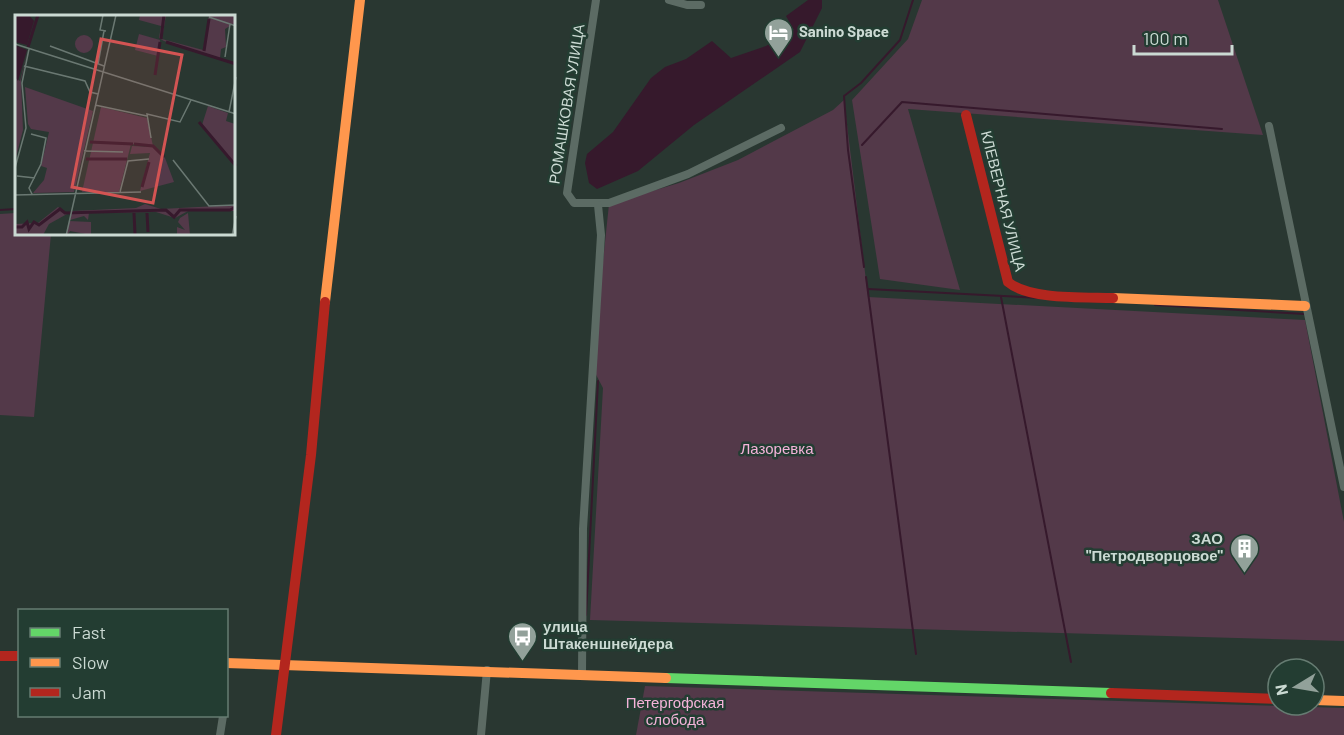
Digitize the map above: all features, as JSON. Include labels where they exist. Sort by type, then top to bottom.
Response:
[{"type":"street","points":[[276,735],[311,455],[328,264],[360,0]]},
{"type":"street","name":"РОМАШКОВАЯ УЛИЦА","points":[[596,0],[567,193],[574,203],[598,205]]},
{"type":"street","points":[[669,0],[687,5],[701,5]]},
{"type":"street","name":"КЛЕВЕРНАЯ УЛИЦА","points":[[966,115],[1008,282],[1016,289],[1089,297],[1305,306]]},
{"type":"street","points":[[1269,126],[1344,488]]},
{"type":"street","points":[[582,674],[583,529],[601,235],[598,205],[688,174],[781,128]]},
{"type":"street","points":[[0,656],[18,656]]},
{"type":"street","points":[[228,663],[487,670],[1266,699]]},
{"type":"street","points":[[481,735],[487,670]]},
{"type":"street","points":[[1326,700],[1344,701]]},
{"type":"street","points":[[220,735],[223,717]]},
{"type":"green space","points":[[922,0],[1218,0],[1263,135],[908,109],[960,290],[880,279],[852,100],[908,39]]},
{"type":"green space","name":"Лазоревка","points":[[844,100],[868,297],[1305,320],[1344,522],[1344,641],[590,620],[603,388],[592,367],[609,204],[679,183],[738,160],[833,110]]},
{"type":"green space","points":[[15,213],[15,236],[51,236],[34,417],[0,415],[0,214]]},
{"type":"green space","name":"Петергофская слобода","points":[[645,686],[1266,706],[1266,717],[1326,717],[1326,707],[1344,708],[1344,735],[636,735]]},
{"type":"shaded area","points":[[808,0],[822,0],[822,8],[800,52],[694,125],[638,171],[597,189],[589,183],[585,163],[587,154],[613,132],[651,78],[665,67],[686,59],[712,41],[731,58],[766,46],[794,30],[786,16]]},
{"type":"waterway","points":[[864,267],[848,150],[844,96],[861,83],[900,40],[913,0]]},
{"type":"waterway","points":[[862,145],[902,102],[1222,129]]},
{"type":"waterway","points":[[0,210],[15,209]]},
{"type":"waterway","points":[[866,277],[916,654]]},
{"type":"waterway","points":[[868,289],[1041,298]]},
{"type":"waterway","points":[[1001,297],[1071,662]]},
{"type":"waterway","points":[[1155,305],[1305,314]]},
{"type":"waterway","points":[[586,615],[598,381]]},
{"type":"traffic: fast","points":[[666,678],[1111,693]]},
{"type":"traffic: slow","points":[[325,302],[360,0]]},
{"type":"traffic: slow","points":[[1113,298],[1305,306]]},
{"type":"traffic: slow","points":[[228,663],[666,678]]},
{"type":"traffic: slow","points":[[1326,700],[1344,701]]},
{"type":"traffic: jam","points":[[966,115],[1008,282],[1017,288],[1043,295],[1113,298]]},
{"type":"traffic: jam","points":[[276,735],[311,455],[325,302]]},
{"type":"traffic: jam","points":[[0,656],[18,656]]},
{"type":"traffic: jam","points":[[1111,693],[1266,699]]},
{"type":"place","name":"Sanino Space","points":[[778,58]]},
{"type":"place","name":"ЗАО \"Петродворцовое\"","points":[[1244,574]]},
{"type":"place","name":"улица Штакеншнейдера","points":[[522,662]]}]
